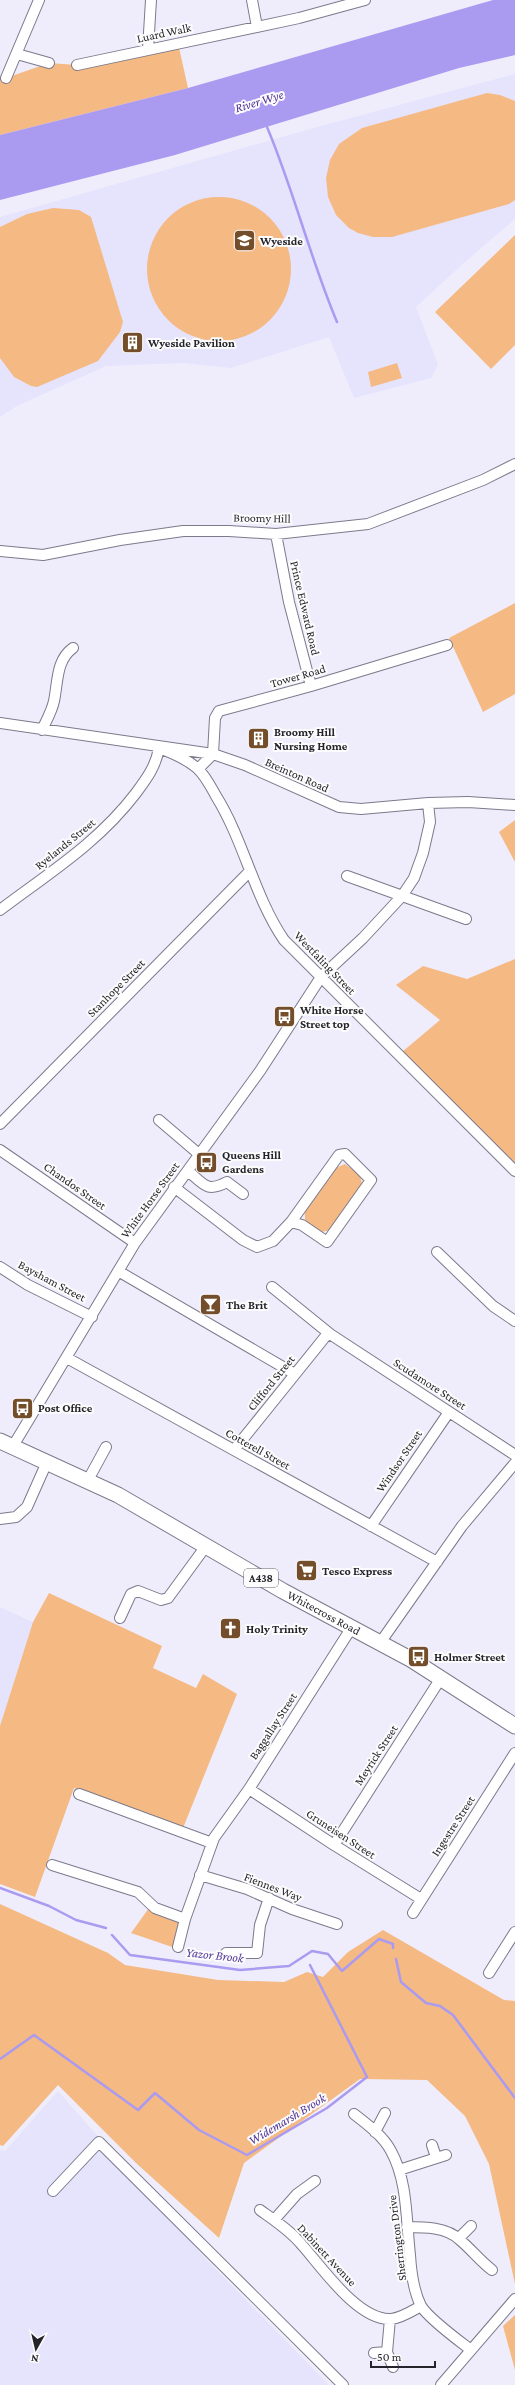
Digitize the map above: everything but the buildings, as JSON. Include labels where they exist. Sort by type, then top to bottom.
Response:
[{"type":"highway","name":"Whitecross Road","points":[[6,1444],[88,1480],[283,1591],[352,1627],[441,1678],[515,1726]]},
{"type":"street","points":[[6,78],[39,0]]},
{"type":"street","points":[[148,49],[151,0]]},
{"type":"street","points":[[252,0],[257,27]]},
{"type":"street","name":"Luard Walk","points":[[77,65],[310,16],[365,0]]},
{"type":"street","points":[[17,54],[48,64]]},
{"type":"street","name":"Broomy Hill","points":[[0,551],[43,555],[120,540],[183,532],[230,531],[276,534],[368,524],[483,480],[515,464]]},
{"type":"street","name":"Prince Edward Road","points":[[276,534],[288,602],[311,686]]},
{"type":"street","name":"Tower Road","points":[[214,754],[215,718],[218,711],[311,686],[447,645]]},
{"type":"street","points":[[42,730],[54,702],[58,676],[64,654],[73,648]]},
{"type":"street","name":"Breinton Road","points":[[0,723],[159,748],[214,754],[246,765],[338,807],[361,809],[428,803],[468,802],[515,805]]},
{"type":"street","name":"Westfaling Street","points":[[159,748],[182,757],[198,769],[227,814],[274,925],[284,940],[515,1172]]},
{"type":"street","name":"Ryelands Street","points":[[0,910],[94,840],[119,815],[157,762],[159,748]]},
{"type":"street","points":[[198,769],[214,754]]},
{"type":"street","name":"White Horse Street","points":[[6,1444],[67,1358],[135,1243],[174,1187],[200,1155],[260,1071],[321,977],[364,938],[402,896],[414,878],[423,853],[430,822],[428,803]]},
{"type":"street","name":"Stanhope Street","points":[[0,1124],[250,871]]},
{"type":"street","points":[[347,876],[466,919]]},
{"type":"street","points":[[159,1120],[200,1155]]},
{"type":"street","name":"Chandos Street","points":[[0,1150],[135,1243]]},
{"type":"street","points":[[174,1187],[243,1240],[256,1247],[273,1241],[291,1222],[342,1153],[345,1154],[371,1180],[327,1242],[302,1225],[291,1222]]},
{"type":"street","points":[[188,1171],[209,1188],[215,1188],[226,1182],[243,1194]]},
{"type":"street","points":[[436,1252],[493,1306],[515,1321]]},
{"type":"street","name":"Baysham Street","points":[[0,1267],[28,1285],[92,1317]]},
{"type":"street","points":[[118,1272],[295,1374]]},
{"type":"street","name":"Scudamore Street","points":[[272,1287],[330,1334],[515,1455]]},
{"type":"street","name":"Clifford Street","points":[[234,1450],[295,1374],[330,1334]]},
{"type":"street","name":"Cotterell Street","points":[[67,1358],[437,1562]]},
{"type":"street","name":"Windsor Street","points":[[371,1526],[449,1412]]},
{"type":"street","points":[[88,1480],[106,1447]]},
{"type":"street","points":[[0,1519],[16,1517],[27,1507],[47,1462]]},
{"type":"street","points":[[380,1643],[462,1526],[514,1467]]},
{"type":"street","points":[[120,1618],[131,1594],[138,1591],[161,1600],[168,1598],[206,1546]]},
{"type":"street","name":"Baggallay Street","points":[[178,1947],[185,1919],[213,1841],[249,1789],[352,1627]]},
{"type":"street","name":"Meyrick Street","points":[[334,1845],[441,1678]]},
{"type":"street","name":"Ingestre Street","points":[[413,1913],[515,1753]]},
{"type":"street","name":"Gruneisen Street","points":[[249,1789],[334,1845],[421,1899]]},
{"type":"street","points":[[79,1794],[213,1841]]},
{"type":"street","points":[[52,1865],[138,1892],[155,1908],[185,1919]]},
{"type":"street","name":"Fiennes Way","points":[[200,1875],[269,1898],[292,1909],[337,1924]]},
{"type":"street","points":[[226,1953],[257,1953],[260,1925],[269,1898]]},
{"type":"street","points":[[489,1973],[515,1932]]},
{"type":"street","name":"Sherrington Drive","points":[[354,2114],[375,2132],[390,2150],[399,2170],[404,2191],[411,2270],[421,2306]]},
{"type":"street","points":[[375,2132],[385,2114]]},
{"type":"street","points":[[53,2191],[99,2142],[343,2385]]},
{"type":"street","points":[[432,2145],[436,2157]]},
{"type":"street","points":[[399,2170],[446,2155]]},
{"type":"street","points":[[274,2220],[297,2194],[315,2181]]},
{"type":"street","name":"Dabinett Avenue","points":[[260,2210],[302,2244],[327,2277],[347,2296],[375,2316],[390,2319]]},
{"type":"street","points":[[459,2238],[471,2226]]},
{"type":"street","points":[[407,2227],[427,2227],[459,2238],[478,2259],[492,2270]]},
{"type":"street","points":[[441,2385],[515,2299]]},
{"type":"street","points":[[393,2367],[387,2352],[390,2319],[404,2316],[421,2306],[445,2329],[471,2350]]},
{"type":"street","points":[[374,2353],[387,2352]]},
{"type":"shaded area","points":[[178,43],[188,88],[0,135],[0,76],[6,78],[49,63],[77,65]]},
{"type":"shaded area","name":"Wyeside","points":[[515,74],[515,219],[416,307],[438,365],[431,378],[354,398],[329,337],[231,368],[183,363],[106,366],[17,406],[0,417],[0,217],[317,127]]},
{"type":"shaded area","points":[[487,93],[500,95],[515,101],[515,200],[509,204],[392,237],[373,237],[358,233],[349,228],[336,215],[328,197],[326,178],[330,160],[339,144],[362,128]]},
{"type":"shaded area","points":[[212,197],[226,197],[240,200],[259,209],[275,223],[288,248],[291,269],[288,290],[285,297],[275,315],[265,325],[240,338],[226,341],[212,341],[198,338],[179,329],[163,315],[150,290],[147,276],[147,262],[150,248],[159,229],[173,213],[198,200]]},
{"type":"shaded area","points":[[53,208],[79,210],[91,217],[123,322],[120,332],[98,361],[37,387],[31,386],[14,377],[0,358],[0,227],[27,214]]},
{"type":"shaded area","points":[[515,235],[515,345],[491,369],[435,312]]},
{"type":"shaded area","points":[[397,363],[402,378],[371,387],[368,372]]},
{"type":"shaded area","points":[[515,603],[515,694],[483,712],[449,638]]},
{"type":"shaded area","points":[[515,820],[515,862],[499,832]]},
{"type":"shaded area","points":[[515,959],[515,1163],[402,1052],[440,1020],[396,985],[423,966],[467,979]]},
{"type":"shaded area","points":[[345,1164],[360,1175],[362,1184],[331,1230],[317,1233],[307,1224],[305,1219],[305,1211],[333,1169]]},
{"type":"shaded area","points":[[49,1593],[162,1646],[153,1668],[196,1688],[203,1674],[237,1694],[183,1828],[74,1788],[35,1897],[0,1884],[0,1726],[33,1622]]},
{"type":"shaded area","points":[[0,1607],[33,1622],[0,1726]]},
{"type":"shaded area","points":[[0,1904],[108,1953],[125,1965],[218,1980],[284,1982],[307,1972],[323,1977],[348,1952],[383,1930],[504,2000],[515,2001],[515,2284],[489,2164],[465,2116],[427,2080],[360,2079],[244,2163],[219,2238],[136,2163],[58,2085],[3,2146],[0,2145]]},
{"type":"shaded area","points":[[149,1908],[181,1920],[175,1948],[131,1933]]},
{"type":"shaded area","points":[[58,2091],[207,2260],[329,2385],[0,2385],[0,2150],[5,2151]]},
{"type":"shaded area","points":[[515,2315],[515,2370],[503,2326]]},
{"type":"water","name":"River Wye","points":[[493,0],[515,0],[515,55],[459,68],[175,155],[0,200],[0,135],[188,88]]},
{"type":"waterway","points":[[267,127],[286,175],[318,274],[337,322]]},
{"type":"waterway","name":"Yazor Brook","points":[[0,1888],[49,1906],[76,1920],[106,1928]]},
{"type":"waterway","name":"Yazor Brook","points":[[112,1935],[130,1955],[240,1970],[289,1966],[312,1951],[328,1954],[342,1971],[379,1939],[393,1944],[393,1948]]},
{"type":"waterway","name":"Yazor Brook","points":[[396,1959],[401,1982],[426,2003],[440,2006],[453,2015],[515,2098]]},
{"type":"waterway","name":"Widemarsh Brook","points":[[0,2059],[34,2035],[138,2110],[155,2093],[199,2130],[247,2155],[327,2108],[367,2077],[310,1965]]},
{"type":"place","name":"Wyeside","points":[[245,241]]},
{"type":"place","name":"Wyeside Pavilion","points":[[133,343]]},
{"type":"place","name":"Broomy Hill Nursing Home","points":[[258,739]]},
{"type":"place","name":"White Horse Street top","points":[[284,1017]]},
{"type":"place","name":"Queens Hill Gardens","points":[[206,1162]]},
{"type":"place","name":"The Brit","points":[[210,1305]]},
{"type":"place","name":"Post Office","points":[[22,1408]]},
{"type":"place","name":"Tesco Express","points":[[306,1571]]},
{"type":"place","name":"Holy Trinity","points":[[230,1629]]},
{"type":"place","name":"Holmer Street","points":[[419,1657]]}]
